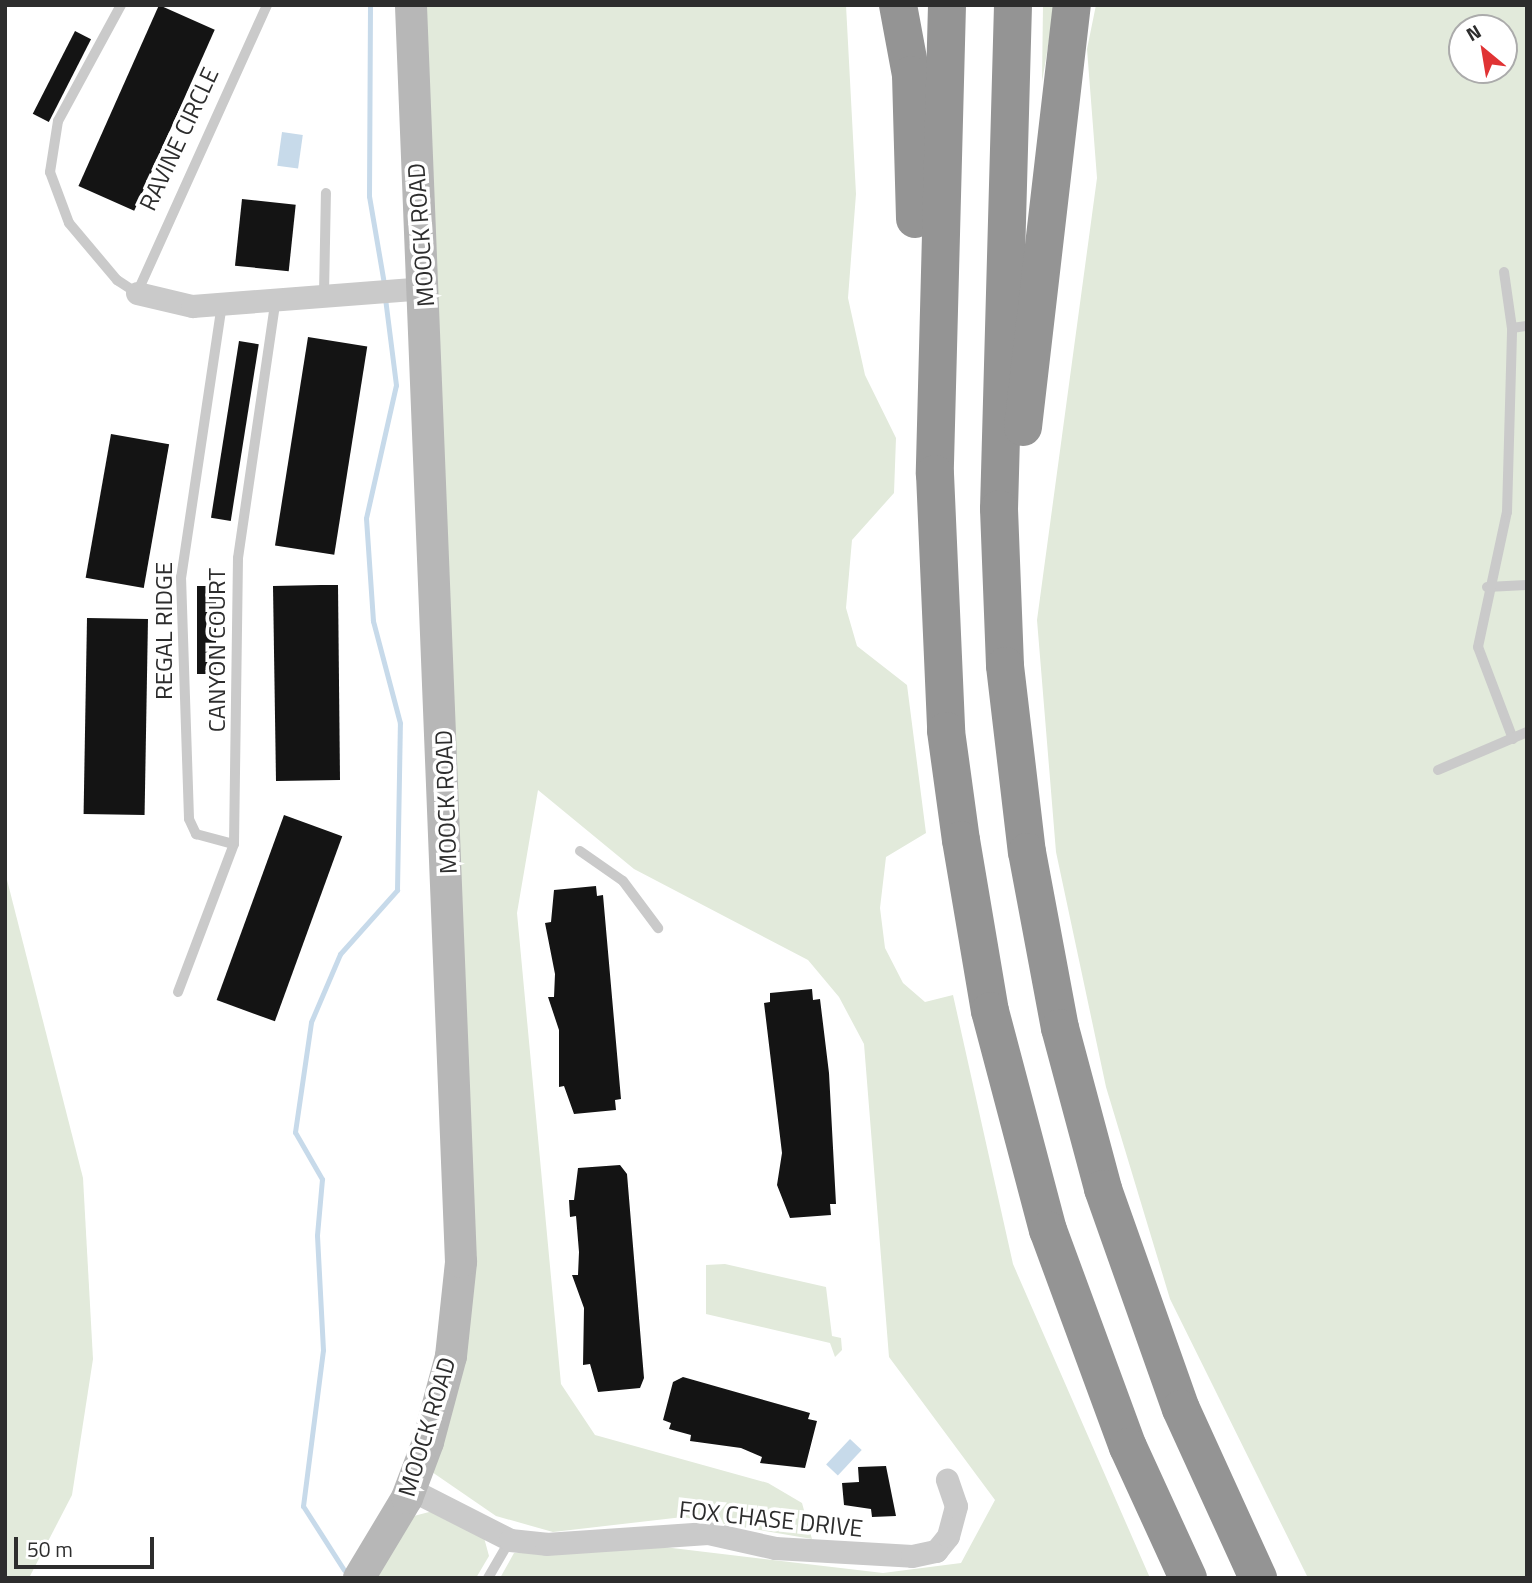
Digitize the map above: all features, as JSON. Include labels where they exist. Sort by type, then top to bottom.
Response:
[{"type":"highway","points":[[898,5],[912,89],[915,268],[936,387]]},
{"type":"highway","points":[[947,5],[936,387],[946,731],[990,1011],[1021,1139],[1073,1304],[1128,1447],[1188,1578]]},
{"type":"highway","points":[[1013,5],[999,509],[1005,666],[1027,852],[1072,1079],[1163,1362],[1258,1578]]},
{"type":"highway","points":[[999,509],[1021,444],[1072,5]]},
{"type":"main road","name":"MOOCK ROAD","points":[[359,1578],[410,1489],[442,1396],[461,1262],[413,288],[411,5]]},
{"type":"street","points":[[137,293],[168,304],[222,304],[413,288]]},
{"type":"street","name":"FOX CHASE DRIVE","points":[[410,1489],[510,1540],[546,1544],[708,1533],[775,1548],[912,1556],[936,1551],[948,1536],[956,1506],[947,1480]]},
{"type":"lane","points":[[121,5],[58,121],[50,172],[69,223],[117,280],[137,293]]},
{"type":"lane","name":"RAVINE CIRCLE","points":[[137,293],[267,5]]},
{"type":"lane","points":[[324,294],[326,193]]},
{"type":"lane","points":[[1504,272],[1511,328],[1507,512],[1487,587],[1478,647],[1513,739]]},
{"type":"lane","name":"CANYON COURT","points":[[178,992],[234,844],[238,558],[276,299]]},
{"type":"lane","name":"REGAL RIDGE","points":[[222,304],[181,577],[189,819],[196,834],[234,844]]},
{"type":"lane","points":[[1511,328],[1527,326]]},
{"type":"lane","points":[[1487,587],[1527,584]]},
{"type":"lane","points":[[1438,770],[1527,732]]},
{"type":"lane","points":[[580,851],[623,881],[658,928]]},
{"type":"lane","points":[[488,1578],[510,1540]]},
{"type":"green space","points":[[425,5],[846,5],[856,194],[848,298],[865,375],[896,438],[894,493],[852,540],[846,608],[857,646],[907,685],[926,833],[886,857],[880,908],[885,948],[903,983],[925,1002],[953,995],[1013,1264],[1150,1578],[500,1578],[514,1553],[647,1545],[883,1573],[961,1563],[995,1500],[889,1357],[864,1044],[839,997],[808,960],[634,869],[538,790],[517,913],[561,1384],[595,1435],[768,1483],[802,1503],[812,1539],[683,1517],[553,1532],[496,1516],[432,1472],[456,1394],[458,857]]},
{"type":"green space","points":[[1043,5],[1055,5],[1042,82]]},
{"type":"green space","points":[[1096,5],[1527,5],[1527,1578],[1308,1578],[1170,1299],[1106,1087],[1056,852],[1037,620],[1097,178],[1087,49]]},
{"type":"green space","points":[[5,872],[83,1178],[93,1359],[72,1495],[29,1578],[5,1578]]},
{"type":"green space","points":[[725,1264],[826,1287],[832,1336],[841,1338],[842,1350],[835,1357],[830,1343],[706,1314],[706,1265]]},
{"type":"green space","points":[[433,1511],[483,1534],[489,1556],[476,1578],[370,1578],[410,1517]]},
{"type":"water","points":[[282,132],[303,135],[298,169],[277,166]]},
{"type":"water","points":[[850,1439],[862,1450],[838,1476],[826,1465]]},
{"type":"building","points":[[159,5],[215,30],[134,211],[78,186]]},
{"type":"building","points":[[75,31],[91,39],[49,122],[33,114]]},
{"type":"building","points":[[242,199],[296,205],[289,271],[235,266]]},
{"type":"building","points":[[308,337],[367,346],[334,555],[275,545]]},
{"type":"building","points":[[239,341],[259,344],[231,521],[211,518]]},
{"type":"building","points":[[111,434],[169,444],[144,588],[86,578]]},
{"type":"building","points":[[338,585],[340,780],[276,781],[273,586]]},
{"type":"building","points":[[197,586],[216,586],[216,674],[197,674]]},
{"type":"building","points":[[87,618],[148,619],[145,815],[84,814]]},
{"type":"building","points":[[284,815],[342,836],[275,1021],[217,1000]]},
{"type":"building","points":[[596,886],[597,896],[603,895],[621,1099],[615,1100],[616,1110],[574,1114],[564,1086],[559,1087],[559,1030],[548,997],[554,997],[555,974],[545,923],[551,922],[554,890]]},
{"type":"building","points":[[812,989],[813,1000],[820,999],[829,1073],[836,1204],[830,1204],[831,1215],[790,1218],[777,1185],[782,1153],[764,1003],[770,1002],[770,993]]},
{"type":"building","points":[[620,1165],[627,1174],[644,1378],[640,1388],[598,1392],[590,1364],[583,1365],[584,1308],[572,1275],[578,1275],[579,1252],[576,1216],[570,1217],[569,1200],[574,1200],[578,1168]]},
{"type":"building","points":[[683,1377],[810,1413],[808,1419],[817,1421],[805,1468],[760,1463],[762,1457],[741,1448],[690,1441],[691,1435],[669,1429],[671,1423],[663,1420],[673,1382]]},
{"type":"building","points":[[886,1466],[896,1516],[872,1517],[871,1509],[844,1505],[842,1483],[859,1482],[858,1467]]},
{"type":"waterway","points":[[370,5],[369,196],[384,284]]},
{"type":"waterway","points":[[344,1570],[303,1506],[323,1350],[317,1235],[322,1179],[295,1132],[311,1022],[340,954],[397,890],[400,723],[373,621],[366,518],[396,385],[385,298]]}]
